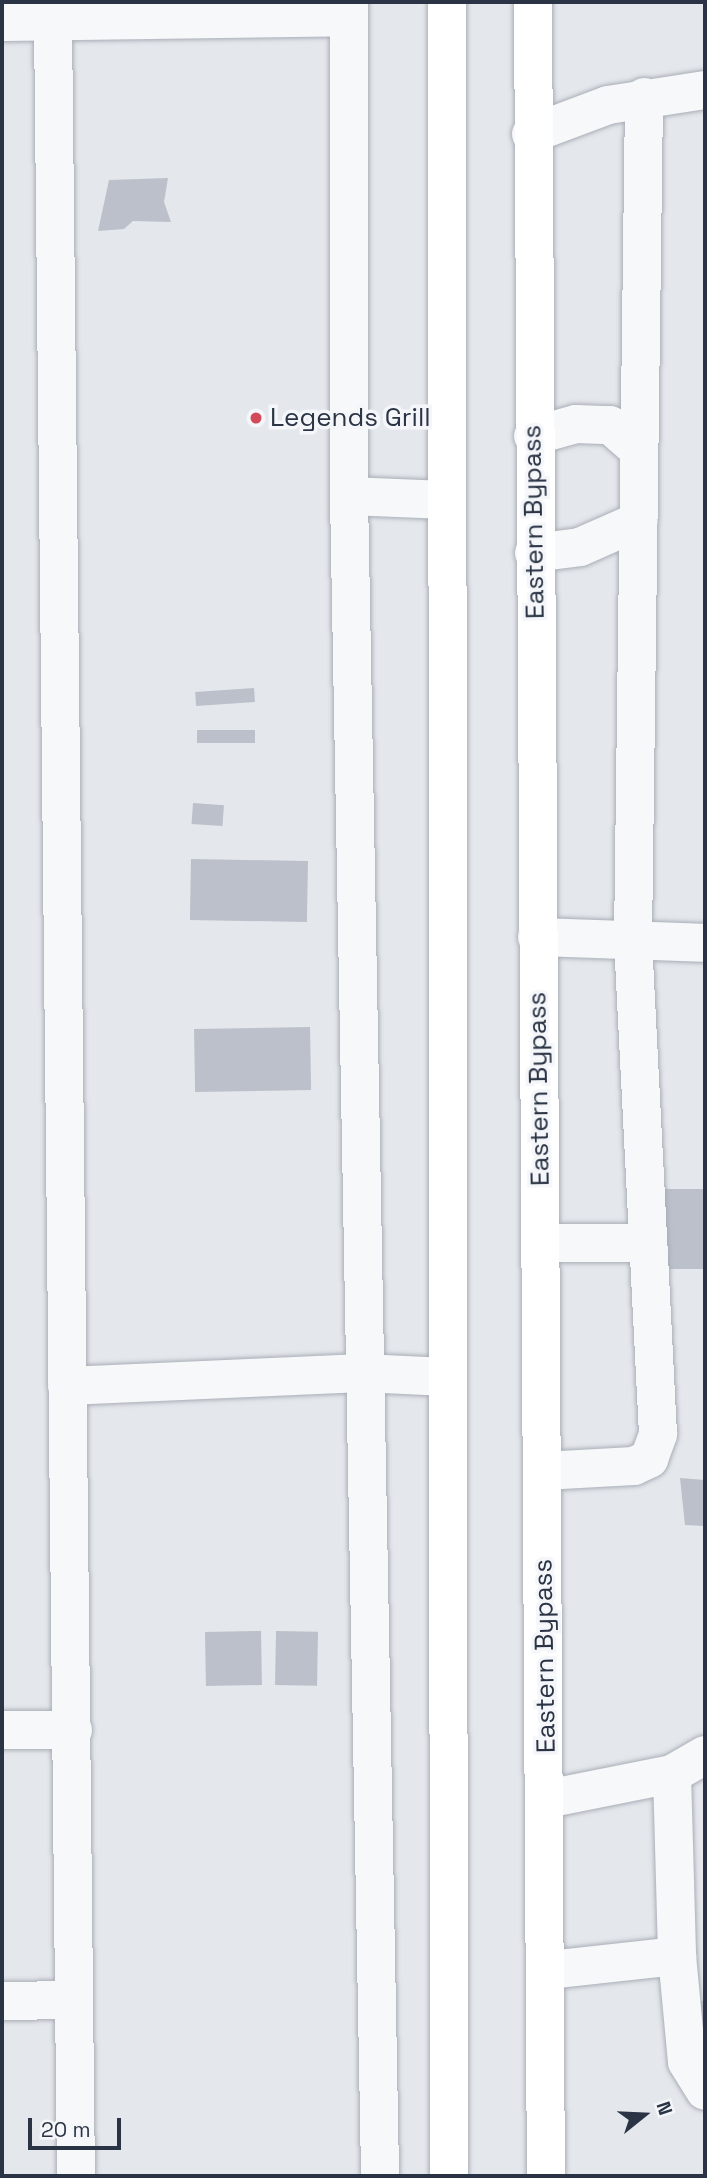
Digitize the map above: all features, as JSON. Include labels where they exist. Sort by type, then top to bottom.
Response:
[{"type":"main road","points":[[447,2],[445,500],[449,2176]]},
{"type":"main road","name":"Eastern Bypass","points":[[533,2],[533,436],[547,1799],[546,2176]]},
{"type":"street","points":[[2,22],[53,21],[184,10],[349,9],[349,496],[363,1373],[380,2176]]},
{"type":"street","points":[[53,21],[76,2176]]},
{"type":"street","points":[[531,134],[644,97],[705,90]]},
{"type":"street","points":[[543,1471],[634,1466],[655,1449],[633,940],[644,97]]},
{"type":"street","points":[[533,436],[576,424],[610,425],[639,450]]},
{"type":"street","points":[[349,496],[445,500]]},
{"type":"street","points":[[534,553],[580,547],[639,521]]},
{"type":"street","points":[[537,937],[705,943]]},
{"type":"street","points":[[541,1243],[648,1243]]},
{"type":"street","points":[[66,1386],[363,1373],[447,1377]]},
{"type":"street","points":[[2,1730],[73,1730]]},
{"type":"street","points":[[547,1799],[672,1774],[705,1755]]},
{"type":"street","points":[[672,1774],[677,1956],[687,2062],[705,2091]]},
{"type":"street","points":[[548,1970],[677,1956]]},
{"type":"street","points":[[2,2001],[74,2000]]},
{"type":"building","points":[[168,178],[164,202],[171,222],[133,221],[124,229],[98,231],[109,180]]},
{"type":"building","points":[[254,688],[255,702],[196,706],[195,692]]},
{"type":"building","points":[[197,730],[255,730],[255,743],[197,743]]},
{"type":"building","points":[[193,803],[224,805],[222,826],[192,824]]},
{"type":"building","points":[[191,859],[308,861],[307,922],[190,920]]},
{"type":"building","points":[[310,1027],[311,1090],[195,1092],[194,1029]]},
{"type":"building","points":[[656,1189],[705,1189],[705,1269],[656,1269]]},
{"type":"building","points":[[680,1478],[705,1480],[705,1526],[685,1525]]},
{"type":"building","points":[[261,1631],[262,1685],[206,1686],[205,1632]]},
{"type":"building","points":[[276,1631],[318,1632],[317,1686],[275,1685]]},
{"type":"building","points":[[701,2001],[705,2001],[705,2078],[702,2078]]},
{"type":"place","name":"Legends Grill","points":[[256,418]]}]
